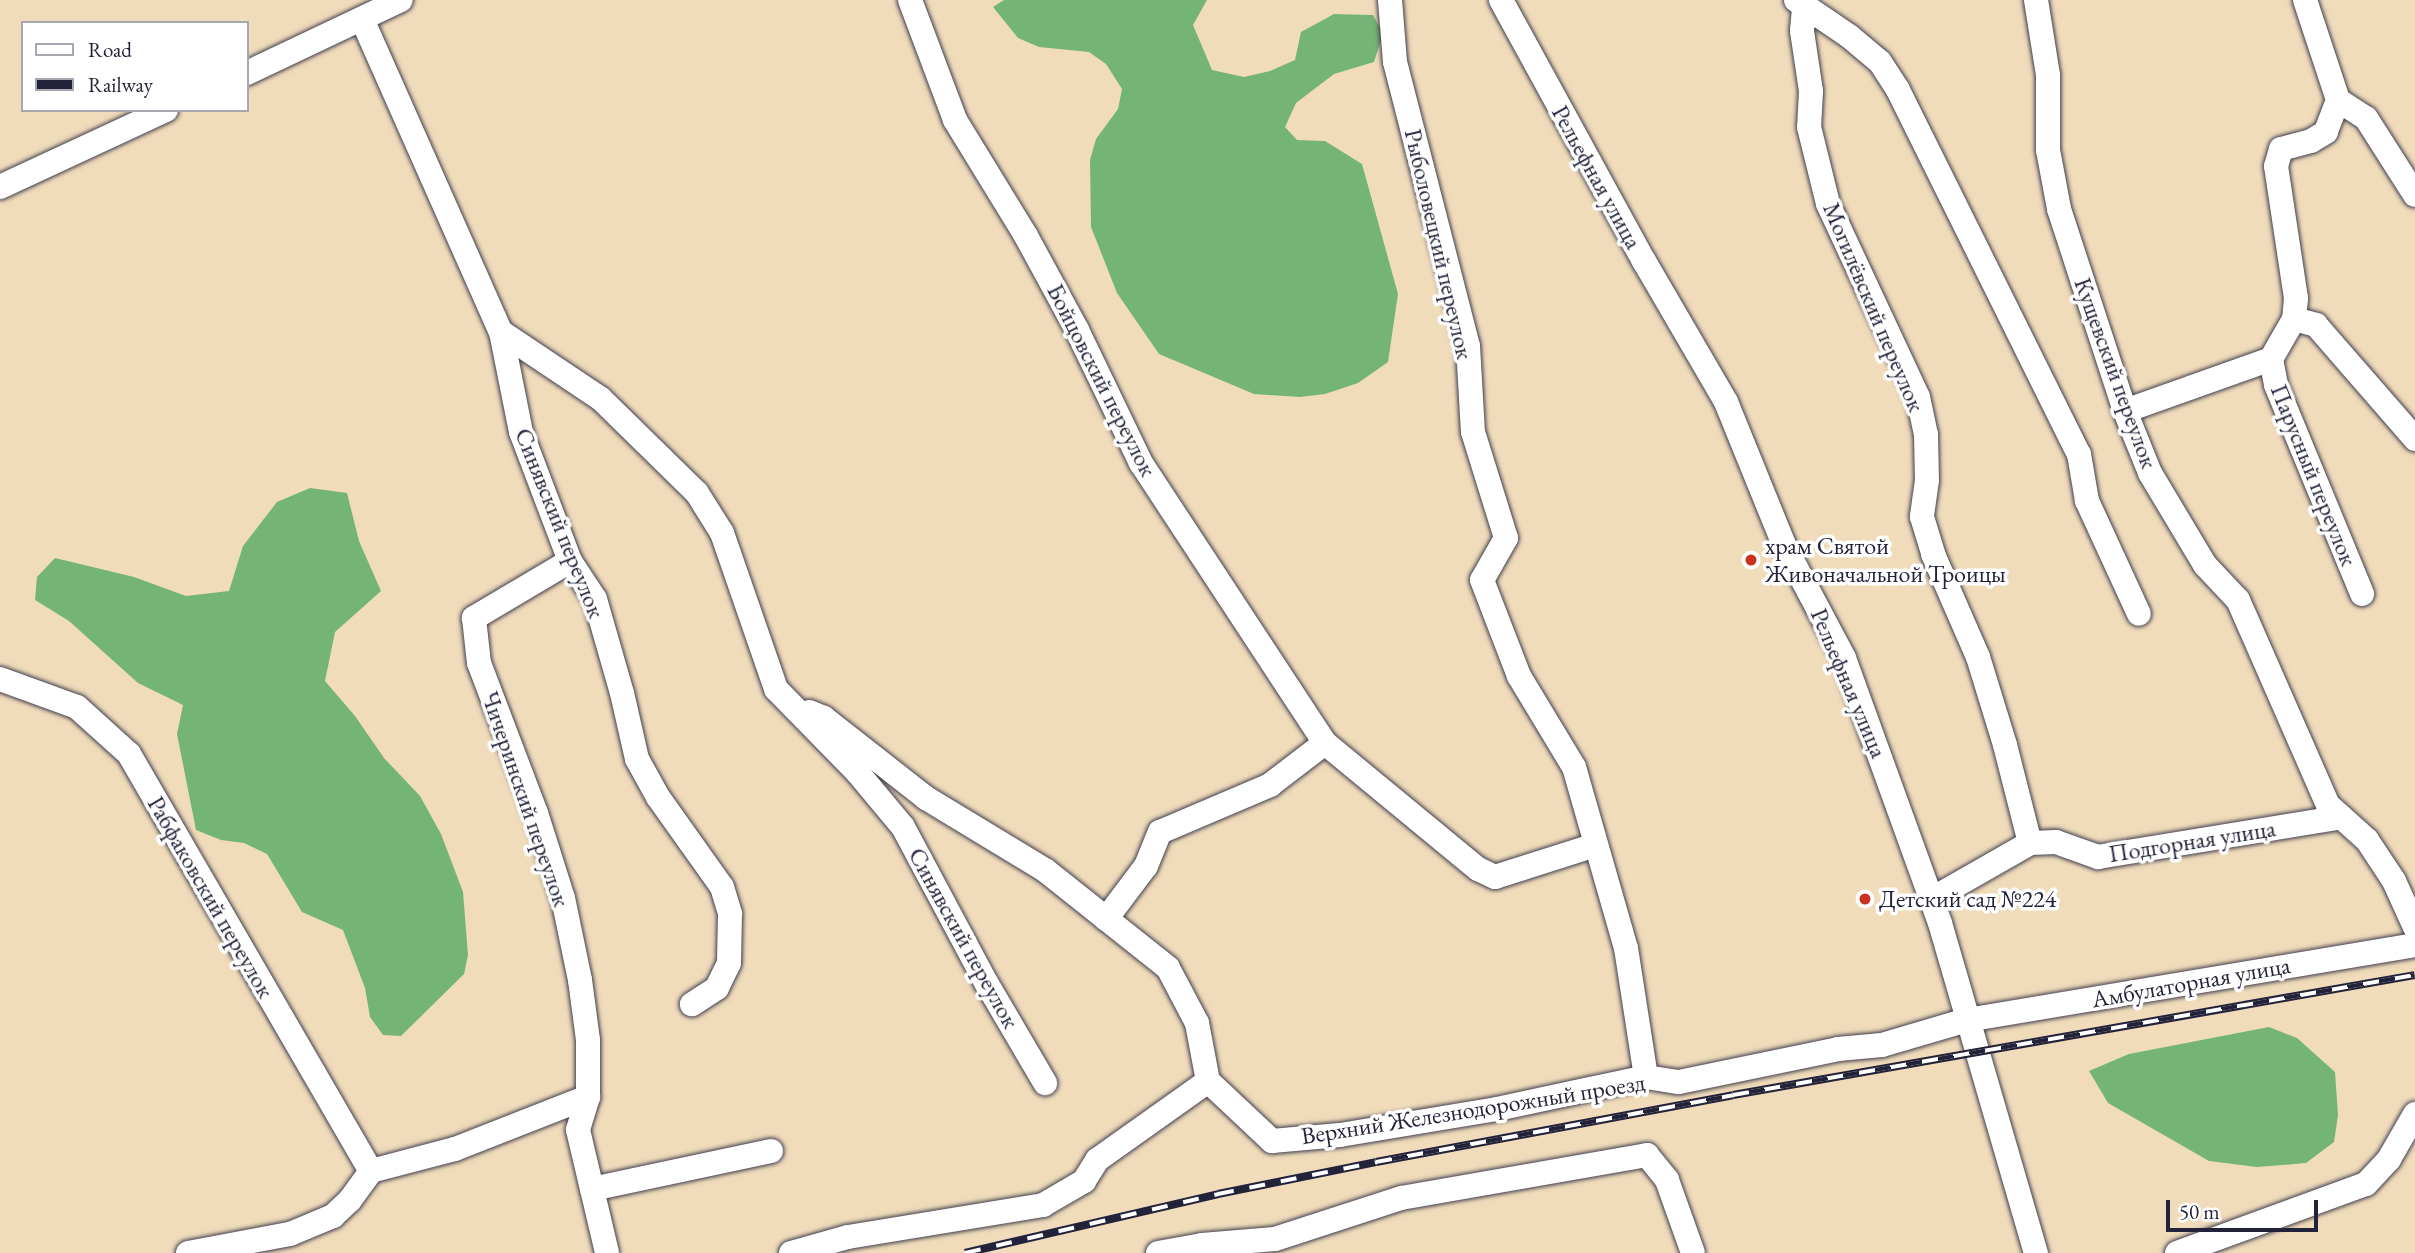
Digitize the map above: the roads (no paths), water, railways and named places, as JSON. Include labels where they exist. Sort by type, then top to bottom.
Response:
[{"type":"street","points":[[248,73],[401,0]]},
{"type":"street","name":"Бойцовский переулок","points":[[910,0],[955,120],[1033,247],[1077,330],[1141,463],[1325,743],[1478,869],[1495,877],[1595,845]]},
{"type":"street","name":"Рыболовецкий переулок","points":[[1390,0],[1395,62],[1468,346],[1473,432],[1506,538],[1482,580],[1519,676],[1574,767],[1626,948],[1646,1077]]},
{"type":"street","name":"Рельефная улица","points":[[1502,0],[1644,261],[1726,402],[1784,545],[1844,658],[1932,898],[1959,980],[1967,1020],[2036,1253]]},
{"type":"street","name":"Кущевский переулок","points":[[2036,0],[2048,75],[2048,150],[2059,209],[2124,411],[2150,473],[2205,565],[2238,600],[2328,805],[2367,840],[2394,881],[2415,927]]},
{"type":"street","points":[[2305,0],[2338,100],[2366,118],[2415,195]]},
{"type":"street","points":[[1800,4],[1849,36],[1880,62],[1898,90],[2079,454],[2087,502],[2139,614]]},
{"type":"street","name":"Могилёвский переулок","points":[[1800,4],[1811,92],[1809,127],[1828,204],[1918,397],[1926,434],[1927,480],[1922,517],[1933,554],[1978,657],[2005,745],[2030,843]]},
{"type":"street","name":"Синявский переулок","points":[[362,19],[501,332],[521,432],[570,561],[594,599],[622,693],[637,759],[658,797],[722,887],[730,914],[729,963],[717,988],[692,1004]]},
{"type":"street","points":[[2338,100],[2326,131],[2311,141],[2281,149],[2276,166],[2296,298],[2294,319],[2316,325],[2415,439]]},
{"type":"street","points":[[0,187],[162,112]]},
{"type":"street","name":"Парусный переулок","points":[[2294,319],[2271,359],[2276,385],[2361,594]]},
{"type":"street","name":"Синявский переулок","points":[[501,332],[601,399],[697,493],[722,533],[776,689],[858,773],[903,827],[975,962],[1045,1083]]},
{"type":"street","points":[[2124,411],[2271,359]]},
{"type":"street","name":"Чичеринский переулок","points":[[570,561],[474,618],[479,663],[536,813],[563,898],[580,980],[588,1040],[588,1097],[578,1130],[607,1253]]},
{"type":"street","name":"Рабфаковский переулок","points":[[0,679],[77,707],[129,754],[371,1171]]},
{"type":"street","points":[[791,1253],[848,1237],[1043,1205],[1084,1181],[1097,1160],[1208,1081],[1197,1023],[1168,968],[1045,870],[926,798],[824,718],[792,705]]},
{"type":"street","points":[[1106,919],[1146,866],[1160,832],[1270,785],[1325,743]]},
{"type":"street","name":"Подгорная улица","points":[[2030,843],[2056,842],[2098,857],[2342,817]]},
{"type":"street","points":[[1932,898],[2030,843]]},
{"type":"street","name":"Амбулаторная улица","points":[[1967,1020],[2415,945]]},
{"type":"street","name":"Верхний Железнодорожный проезд","points":[[1208,1081],[1272,1141],[1340,1135],[1497,1109],[1646,1077],[1679,1082],[1838,1049],[1882,1045],[1967,1020]]},
{"type":"street","points":[[188,1253],[290,1234],[333,1216],[350,1200],[371,1171],[455,1149],[588,1097]]},
{"type":"street","points":[[2177,1253],[2366,1184],[2389,1159],[2415,1114]]},
{"type":"street","points":[[592,1189],[771,1151]]},
{"type":"street","points":[[1158,1253],[1202,1245],[1269,1246],[1401,1198],[1647,1155],[1667,1180],[1693,1253]]},
{"type":"railway","points":[[965,1253],[1218,1194],[1376,1162],[1733,1095],[2415,975]]},
{"type":"place","name":"храм Святой Живоначальной Троицы","points":[[1751,560]]},
{"type":"place","name":"Детский сад №224","points":[[1865,899]]}]
